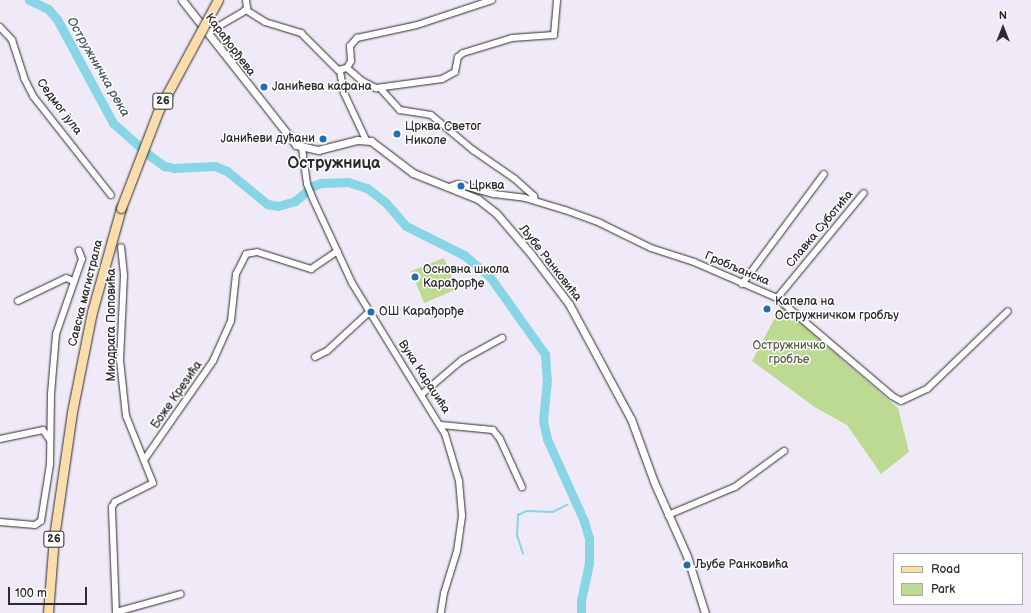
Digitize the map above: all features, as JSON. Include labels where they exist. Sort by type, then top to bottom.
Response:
[{"type":"main road","name":"Савска магистрала","points":[[48,613],[54,536],[72,412],[94,304],[121,208],[159,110],[218,0]]},
{"type":"street","name":"Карађорђева","points":[[182,0],[291,141],[302,148]]},
{"type":"street","points":[[246,0],[246,10]]},
{"type":"street","points":[[340,71],[347,68],[351,61],[350,46],[357,38],[417,26],[492,0]]},
{"type":"street","points":[[347,68],[367,85],[380,88],[447,77],[455,72],[459,56],[494,42],[528,36],[554,35],[557,0]]},
{"type":"street","points":[[208,33],[246,10]]},
{"type":"street","points":[[246,10],[265,22],[301,33],[340,71],[349,106],[366,140],[357,140],[328,149],[302,148]]},
{"type":"street","name":"Седмог јула","points":[[0,26],[12,40],[24,78],[33,96],[111,195]]},
{"type":"street","points":[[380,88],[400,110],[431,115],[473,150],[515,179],[534,196],[534,200]]},
{"type":"street","name":"Љубе Ранковића","points":[[366,140],[377,144],[413,173],[471,195],[490,208],[561,291],[598,353],[631,418],[668,515],[687,556],[705,613]]},
{"type":"street","name":"Вука Караџића","points":[[302,148],[307,184],[313,199],[368,313],[441,425],[459,481],[462,516],[458,551],[444,592],[440,613]]},
{"type":"street","points":[[742,284],[824,174]]},
{"type":"street","name":"Гробљанска","points":[[449,186],[458,184],[494,194],[534,200],[600,223],[651,248],[694,262],[777,298],[892,396],[901,401],[927,389],[1008,311]]},
{"type":"street","name":"Славка Суботића","points":[[777,298],[864,193]]},
{"type":"street","name":"Миодрага Поповића","points":[[116,613],[112,507],[115,502],[153,483],[126,416],[120,360],[124,275],[121,246]]},
{"type":"street","points":[[0,522],[37,525],[41,520],[44,507],[51,446],[51,394],[56,334],[82,259],[79,251]]},
{"type":"street","name":"Боже Крезића","points":[[144,460],[213,361],[231,321],[236,274],[246,254],[253,252],[311,269],[338,251]]},
{"type":"street","points":[[18,301],[66,278],[74,281]]},
{"type":"street","points":[[315,357],[327,351],[368,313]]},
{"type":"street","points":[[422,394],[462,360],[502,338]]},
{"type":"street","points":[[441,425],[493,430],[500,438],[522,486]]},
{"type":"street","points":[[0,439],[43,430],[51,446]]},
{"type":"street","points":[[668,515],[735,487],[784,451]]},
{"type":"street","points":[[116,613],[181,594]]},
{"type":"green space","points":[[444,258],[457,289],[424,303],[411,271]]},
{"type":"green space","name":"Остружничко гробље","points":[[781,306],[898,408],[909,452],[881,474],[847,425],[816,408],[752,361]]},
{"type":"waterway","name":"Остружничка река","points":[[29,0],[48,9],[57,19],[113,123],[149,155],[164,166],[174,168],[215,166],[227,171],[267,204],[278,206],[295,201],[313,186],[321,183],[348,182],[367,188],[386,203],[406,226],[464,255],[490,277],[545,354],[547,380],[543,421],[547,439],[584,521],[589,538],[589,563],[581,600],[581,613]]},
{"type":"waterway","points":[[523,554],[517,536],[518,515],[527,511],[553,512],[567,505]]},
{"type":"place","name":"Јанићева кафана","points":[[264,87]]},
{"type":"place","name":"Црква Светог Николе","points":[[397,134]]},
{"type":"place","name":"Јанићеви дућани","points":[[323,139]]},
{"type":"place","name":"Црква","points":[[461,186]]},
{"type":"place","name":"Основна школа Карађорђе","points":[[415,277]]},
{"type":"place","name":"Капела на Остружничком гробљу","points":[[767,309]]},
{"type":"place","name":"ОШ Карађорђе","points":[[371,312]]},
{"type":"place","name":"Љубе Ранковића","points":[[687,565]]},
{"type":"district","name":"Остружница","points":[[334,164]]}]
